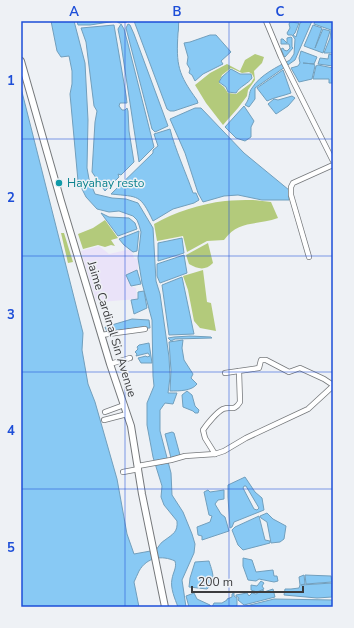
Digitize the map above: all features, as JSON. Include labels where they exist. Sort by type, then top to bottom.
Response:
[{"type":"main road","name":"Jaime Cardinal Sin Avenue","points":[[21,60],[101,335],[127,414],[165,607]]},
{"type":"street","points":[[266,21],[281,57],[333,161]]},
{"type":"street","points":[[309,257],[291,195],[291,187],[294,183],[333,165]]},
{"type":"street","points":[[101,335],[145,329]]},
{"type":"street","points":[[110,364],[130,358]]},
{"type":"street","points":[[123,472],[186,456],[215,454],[224,451],[246,438],[308,409],[333,386],[324,379],[300,368],[289,372],[266,360],[261,360],[259,368],[224,373]]},
{"type":"street","points":[[215,454],[204,438],[203,430],[220,412],[224,409],[233,409],[240,402],[239,371]]},
{"type":"street","points":[[105,412],[124,405]]},
{"type":"street","points":[[104,420],[127,414]]},
{"type":"shaded area","points":[[99,246],[109,254],[131,249],[134,258],[138,259],[138,272],[128,277],[130,286],[136,288],[137,299],[100,302],[96,300],[81,251]]},
{"type":"green space","points":[[255,54],[264,57],[262,63],[254,71],[255,80],[248,90],[247,96],[223,125],[206,103],[195,85],[210,73],[227,64],[240,71],[245,60]],"holes":[[[231,68],[242,73],[249,72],[254,78],[251,83],[236,94],[228,93],[219,83],[222,75]]]},
{"type":"green space","points":[[253,200],[271,202],[278,218],[242,226],[230,233],[224,240],[207,241],[187,252],[183,236],[157,241],[154,224],[170,216],[188,209],[216,202]]},
{"type":"green space","points":[[105,220],[118,238],[111,240],[115,246],[111,245],[105,247],[98,245],[83,249],[78,234],[93,228]]},
{"type":"green space","points":[[61,233],[64,233],[73,262],[68,263]]},
{"type":"green space","points":[[208,243],[213,263],[204,268],[195,267],[189,264],[186,255]]},
{"type":"green space","points":[[203,270],[207,302],[211,303],[216,331],[200,328],[194,321],[188,290],[183,276]]},
{"type":"water","points":[[51,21],[74,21],[85,63],[88,120],[87,168],[89,179],[95,194],[112,198],[126,199],[138,203],[153,228],[156,281],[160,294],[169,357],[170,377],[168,393],[177,393],[173,404],[165,403],[160,410],[160,431],[171,473],[172,495],[183,512],[195,544],[194,553],[182,580],[186,607],[178,607],[172,590],[172,577],[175,568],[175,561],[165,558],[155,558],[142,566],[134,582],[139,607],[21,607],[21,88],[83,333],[82,350],[88,384],[95,402],[117,479],[127,534],[134,554],[156,550],[177,528],[177,521],[164,505],[161,497],[162,486],[153,457],[147,425],[147,403],[154,386],[152,320],[142,283],[138,258],[141,232],[137,220],[133,216],[119,211],[109,212],[97,209],[86,197],[78,181],[70,94],[72,71],[69,56],[61,57],[57,51]]},
{"type":"water","points":[[77,21],[116,21],[90,25],[78,25]]},
{"type":"water","points":[[116,21],[128,21],[119,23]]},
{"type":"water","points":[[134,21],[179,21],[177,44],[178,61],[182,76],[198,103],[174,111],[167,109]]},
{"type":"water","points":[[303,21],[312,21],[295,60],[255,88],[255,99],[249,107],[245,105],[251,90],[259,79],[290,60],[294,54],[295,39],[292,35],[288,35],[287,33],[290,28],[289,24],[290,22],[299,23],[293,35],[296,37],[300,23]]},
{"type":"water","points":[[315,21],[333,21],[333,53],[324,53],[330,38],[331,30],[314,24]]},
{"type":"water","points":[[121,24],[124,29],[154,147],[139,162],[118,29]]},
{"type":"water","points":[[128,24],[130,25],[134,34],[168,126],[155,132],[152,129],[126,28]]},
{"type":"water","points":[[114,25],[127,103],[120,103],[119,106],[122,110],[127,108],[128,111],[129,131],[134,162],[121,175],[118,174],[119,177],[105,191],[92,172],[97,111],[94,106],[86,42],[81,28]]},
{"type":"water","points":[[313,25],[322,28],[315,48],[323,29],[330,31],[323,53],[304,46]]},
{"type":"water","points":[[210,35],[216,35],[231,52],[221,61],[223,64],[203,74],[195,81],[189,73],[190,69],[187,64],[188,57],[184,43]]},
{"type":"water","points":[[291,37],[293,48],[285,57],[281,49],[283,48],[287,51],[290,48],[289,44],[281,44],[281,39],[287,43],[287,38]]},
{"type":"water","points":[[301,51],[317,57],[314,64],[315,66],[312,79],[299,82],[291,68],[298,66],[300,63],[299,58]]},
{"type":"water","points":[[329,54],[333,55],[333,66],[318,64],[320,58],[328,59]]},
{"type":"water","points":[[318,65],[333,68],[333,83],[329,83],[329,79],[313,79],[316,66]]},
{"type":"water","points":[[231,69],[240,74],[251,74],[252,78],[236,93],[228,92],[226,87],[219,82]]},
{"type":"water","points":[[283,70],[291,93],[267,101],[257,88]]},
{"type":"water","points":[[292,96],[295,98],[288,106],[276,114],[268,104],[274,99],[278,100]]},
{"type":"water","points":[[244,106],[254,121],[251,127],[251,137],[245,141],[236,138],[225,127]]},
{"type":"water","points":[[195,108],[201,108],[244,153],[289,190],[289,200],[262,200],[238,195],[224,196],[203,202],[198,193],[185,153],[170,119]]},
{"type":"water","points":[[170,129],[193,193],[196,193],[199,200],[173,209],[153,221],[145,206],[138,198],[111,194],[153,153],[153,150],[158,146],[154,134]]},
{"type":"water","points":[[101,213],[109,217],[129,218],[135,223],[137,229],[118,236]]},
{"type":"water","points":[[139,231],[137,251],[133,252],[119,239]]},
{"type":"water","points":[[182,238],[184,253],[158,261],[158,243]]},
{"type":"water","points":[[184,255],[187,273],[160,283],[157,276],[157,264]]},
{"type":"water","points":[[137,270],[141,284],[131,286],[126,275]]},
{"type":"water","points":[[182,277],[194,334],[169,335],[162,285]]},
{"type":"water","points":[[144,291],[147,308],[134,314],[131,300],[138,299],[138,292]]},
{"type":"water","points":[[132,319],[149,320],[150,328],[128,329],[108,334],[105,327]]},
{"type":"water","points":[[190,336],[212,338],[175,339],[171,341],[168,338],[174,337]]},
{"type":"water","points":[[183,340],[182,348],[184,360],[193,374],[191,378],[197,384],[189,389],[170,391],[171,370],[169,342]]},
{"type":"water","points":[[149,343],[152,363],[141,363],[138,358],[150,356],[148,353],[136,356],[137,354],[135,352],[138,349],[137,347],[139,345]]},
{"type":"water","points":[[187,391],[192,395],[195,406],[199,410],[198,413],[183,407],[182,395]]},
{"type":"water","points":[[172,432],[174,433],[180,455],[171,458],[165,434]]},
{"type":"water","points":[[245,477],[255,492],[262,498],[264,510],[234,522],[230,528],[228,485]],"holes":[[[246,486],[259,508],[257,510],[254,509],[243,488]]]},
{"type":"water","points":[[208,490],[210,492],[224,490],[224,499],[218,500],[215,504],[221,514],[225,517],[229,531],[202,540],[202,536],[198,535],[197,527],[210,522],[212,516],[209,515],[204,492]]},
{"type":"water","points":[[267,513],[273,519],[286,526],[284,539],[280,542],[271,543],[267,522],[260,516]]},
{"type":"water","points":[[259,516],[265,540],[270,541],[270,543],[243,550],[238,545],[232,530],[235,527]]},
{"type":"water","points":[[243,558],[252,560],[256,572],[273,570],[274,576],[277,576],[278,581],[274,582],[259,579],[256,581],[248,580],[243,566]]},
{"type":"water","points":[[209,561],[213,576],[210,586],[207,589],[189,587],[195,562]]},
{"type":"water","points":[[304,575],[305,584],[301,585],[332,583],[332,597],[317,598],[284,595],[285,589],[299,588],[299,577]]},
{"type":"water","points":[[305,575],[331,576],[332,582],[306,584]]},
{"type":"water","points":[[261,581],[264,583],[262,586],[264,589],[257,592],[251,590],[251,585],[257,586]]},
{"type":"water","points":[[273,589],[275,597],[244,605],[236,596],[247,593],[249,596],[252,593],[256,594],[263,590],[264,592]]},
{"type":"water","points":[[194,593],[197,599],[210,605],[211,607],[189,607],[186,596]]},
{"type":"water","points":[[234,593],[234,596],[237,598],[236,607],[212,607],[214,603],[222,603],[232,597],[232,594]]},
{"type":"water","points":[[274,599],[333,600],[333,607],[242,607]]},
{"type":"place","name":"Hayahay resto","points":[[59,183]]}]
